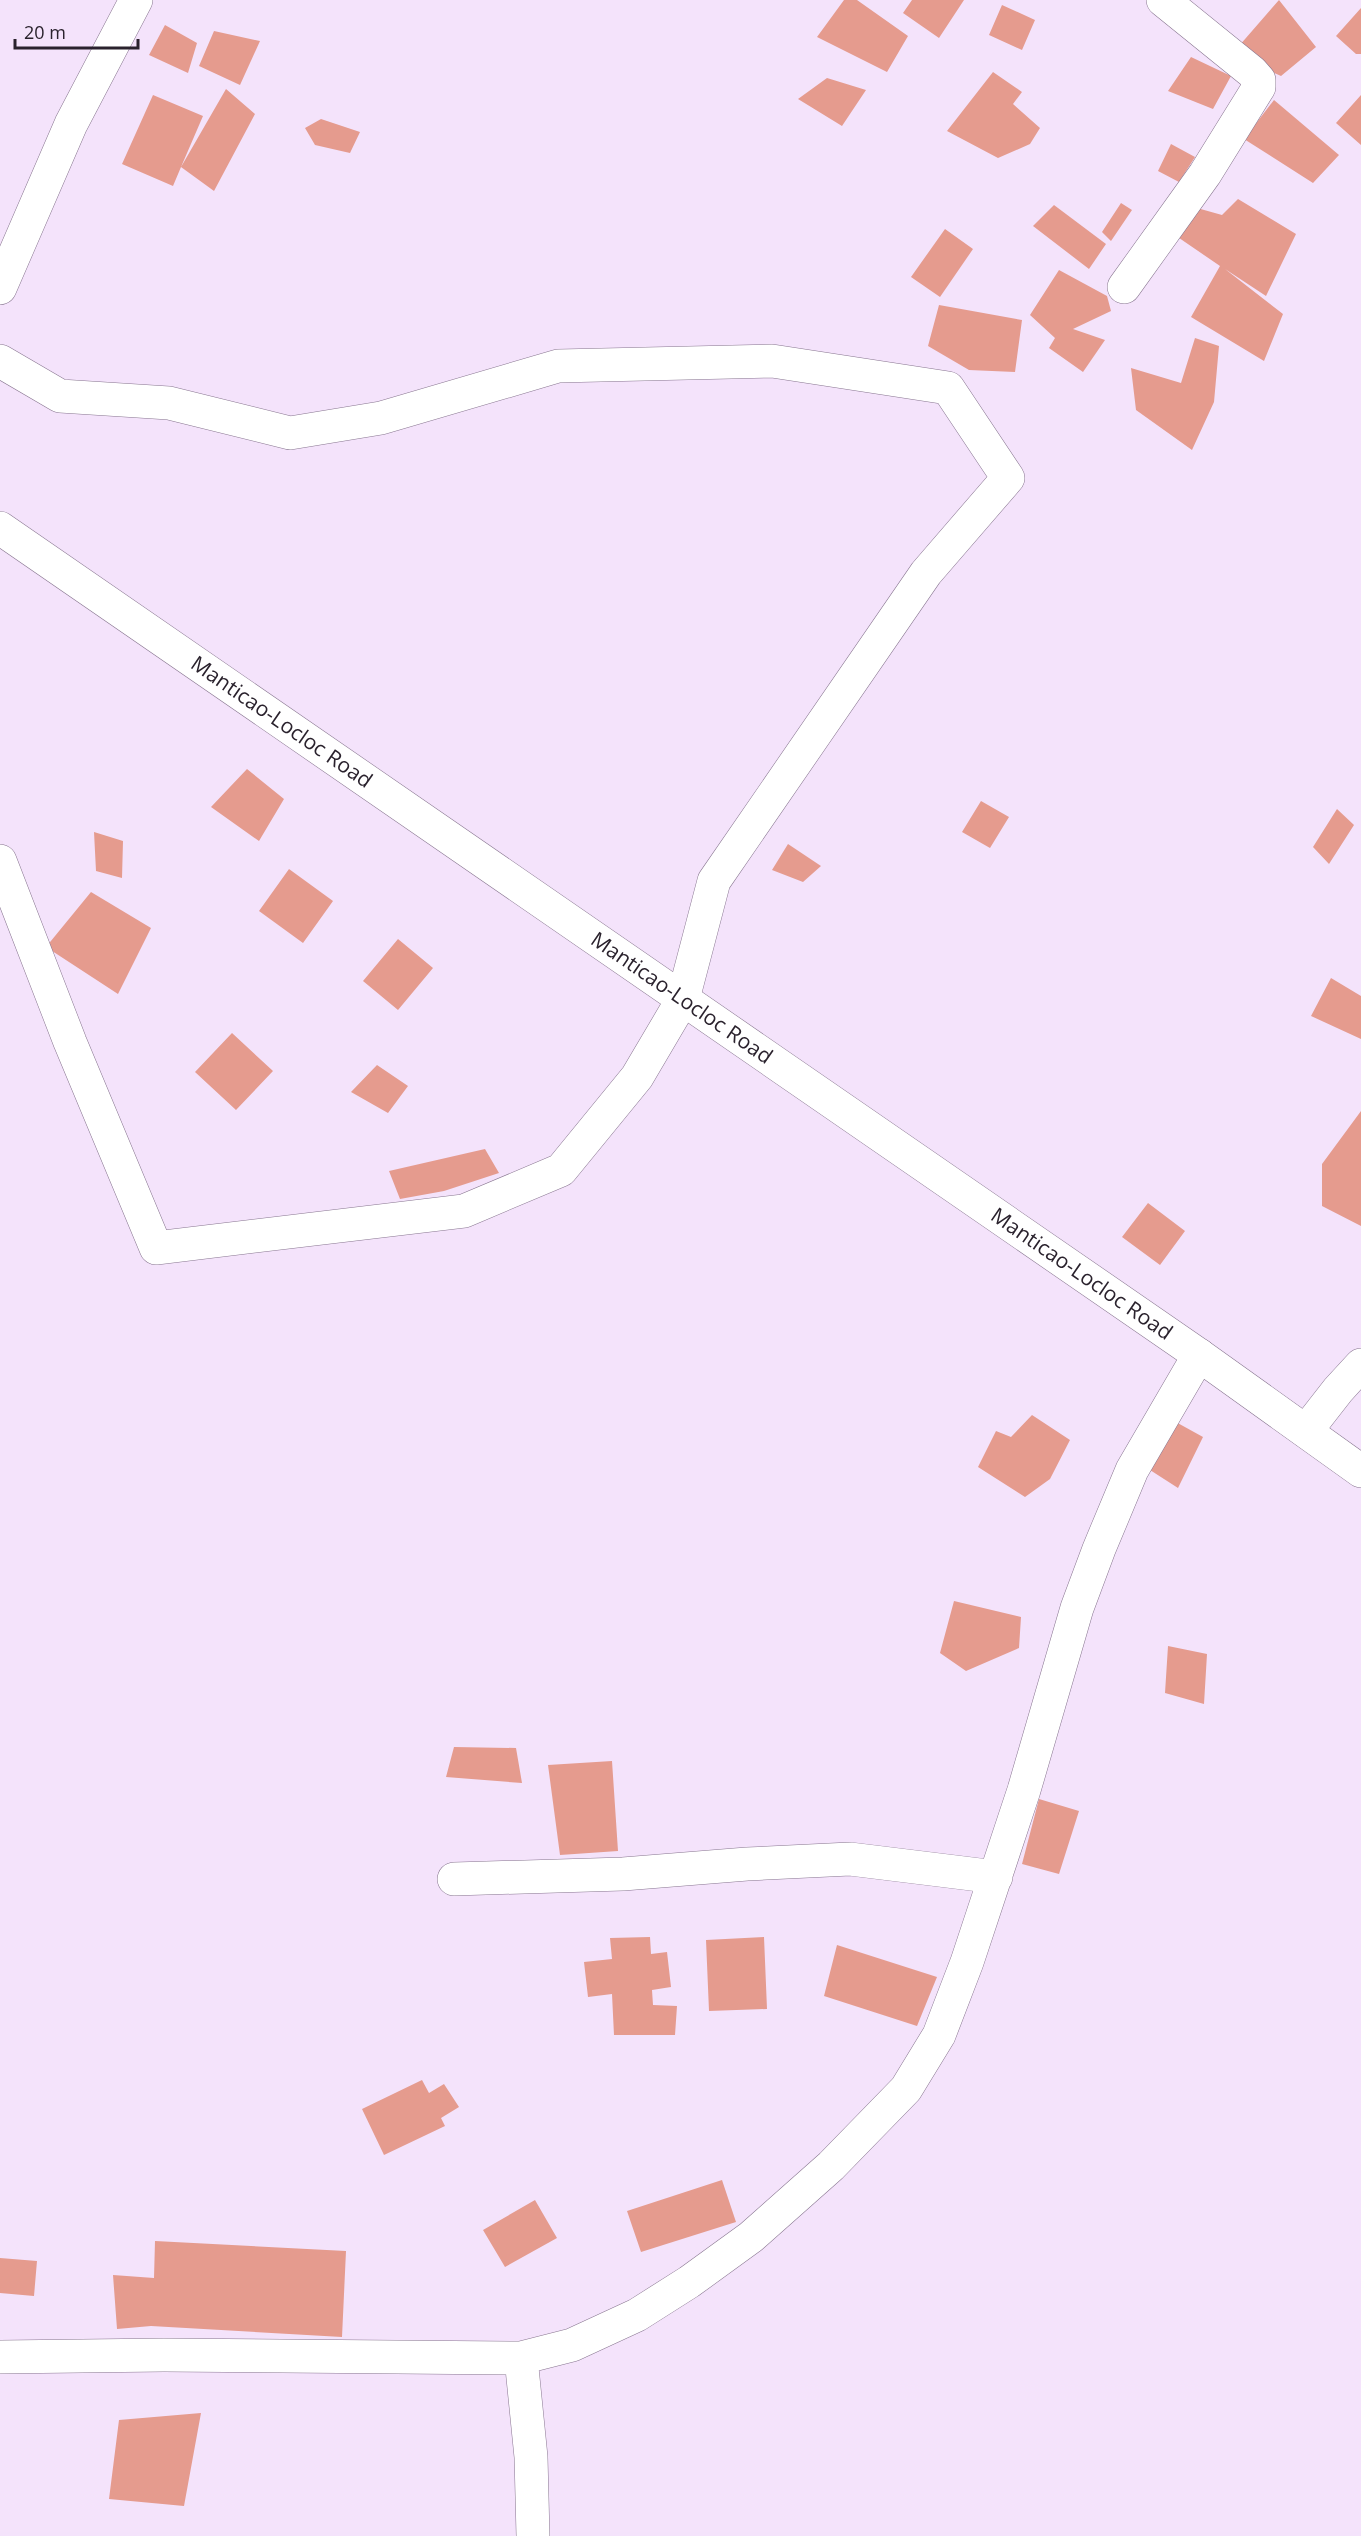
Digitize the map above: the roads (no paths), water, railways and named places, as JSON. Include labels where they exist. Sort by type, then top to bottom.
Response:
[{"type":"street","points":[[0,288],[71,124],[136,0]]},
{"type":"street","points":[[1124,287],[1205,174],[1259,87],[1259,80],[1252,72],[1163,0]]},
{"type":"street","points":[[0,361],[60,396],[169,403],[290,433],[381,418],[558,366],[772,361],[948,388],[1008,478],[926,573],[714,881],[683,999],[637,1077],[561,1170],[464,1211],[156,1248],[70,1042],[0,861]]},
{"type":"street","name":"Manticao-Locloc Road","points":[[0,528],[1199,1355],[1361,1471]]},
{"type":"street","points":[[0,2357],[176,2355],[521,2358],[572,2345],[637,2315],[689,2282],[751,2237],[831,2166],[906,2089],[939,2035],[968,1962],[996,1877],[1077,1608],[1099,1549],[1132,1470],[1199,1355]]},
{"type":"street","points":[[1306,1431],[1361,1365]]},
{"type":"street","points":[[454,1879],[623,1874],[747,1864],[850,1859],[996,1877]]},
{"type":"street","points":[[521,2358],[531,2457],[532,2536]]}]
